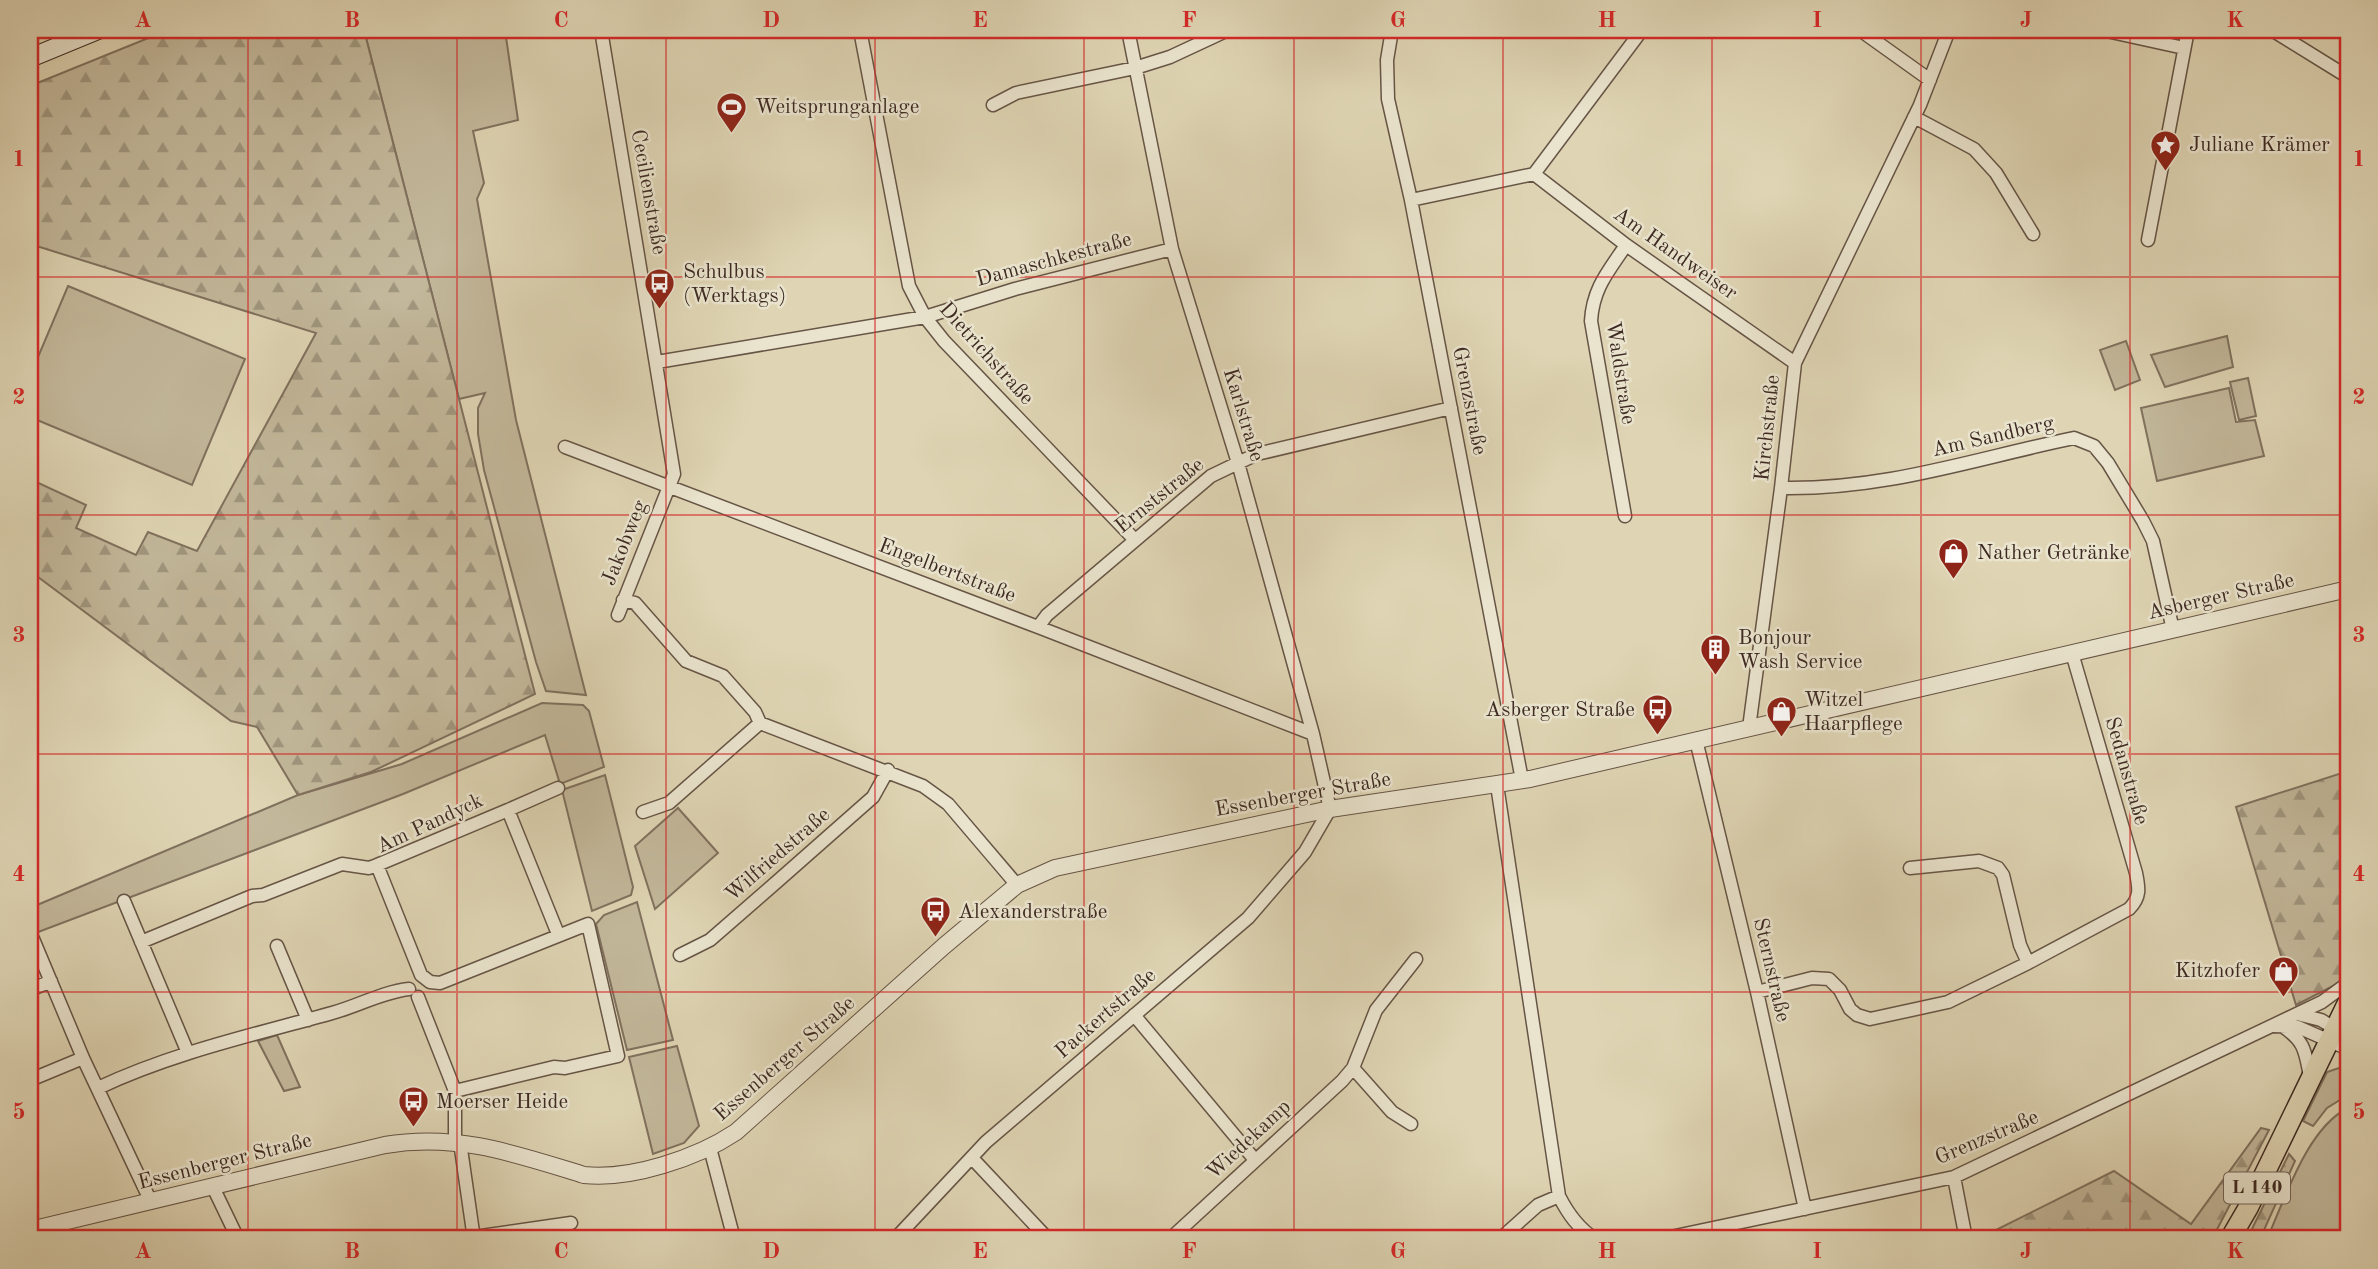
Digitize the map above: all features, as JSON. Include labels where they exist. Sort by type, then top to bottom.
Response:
[{"type":"main road","points":[[30,58],[99,30]]},
{"type":"main road","name":"L 140","points":[[2230,1239],[2248,1208],[2310,1076],[2338,1034],[2348,1002]]},
{"type":"street","points":[[30,33],[37,30]]},
{"type":"street","name":"Cecilienstraße","points":[[601,30],[674,474],[670,485]]},
{"type":"street","name":"Dietrichstraße","points":[[860,30],[909,286],[925,317],[944,341],[1135,540]]},
{"type":"street","name":"Karlstraße","points":[[1128,30],[1172,249],[1238,463],[1313,734],[1330,809]]},
{"type":"street","points":[[993,105],[1016,93],[1135,68],[1170,57],[1228,30]]},
{"type":"street","name":"Grenzstraße","points":[[1392,30],[1387,60],[1388,99],[1411,200],[1526,779]]},
{"type":"street","points":[[1411,200],[1534,174],[1642,30]]},
{"type":"street","points":[[1860,30],[1930,80]]},
{"type":"street","name":"Kirchstraße","points":[[1749,728],[1795,363],[1914,117],[1949,30]]},
{"type":"street","points":[[2102,30],[2184,48]]},
{"type":"street","points":[[2148,240],[2188,30]]},
{"type":"street","points":[[2272,30],[2348,77]]},
{"type":"street","points":[[1914,117],[1974,149],[1996,173],[2033,234]]},
{"type":"street","name":"Am Handweiser","points":[[1534,174],[1626,245],[1795,363]]},
{"type":"street","name":"Waldstraße","points":[[1625,516],[1591,321],[1597,289],[1626,245]]},
{"type":"street","name":"Damaschkestraße","points":[[657,362],[925,317],[1015,289],[1172,249]]},
{"type":"street","name":"Ernststraße","points":[[1038,627],[1047,614],[1211,476],[1257,454],[1451,408]]},
{"type":"street","name":"Am Sandberg","points":[[1781,488],[1820,488],[1878,482],[2074,438],[2084,441],[2094,446],[2108,463],[2153,541],[2173,630]]},
{"type":"street","name":"Engelbertstraße","points":[[565,447],[670,485],[1313,734]]},
{"type":"street","name":"Jakobweg","points":[[618,615],[670,485]]},
{"type":"street","name":"Asberger Straße","points":[[1526,779],[2348,589]]},
{"type":"street","points":[[623,600],[635,603],[686,660],[723,676],[755,712],[760,723],[888,770],[923,786],[948,804],[1017,885]]},
{"type":"street","name":"Sedanstraße","points":[[2028,963],[2129,909],[2137,901],[2140,889],[2072,653]]},
{"type":"street","points":[[643,812],[669,803],[760,723]]},
{"type":"street","name":"Sternstraße","points":[[1696,740],[1757,992],[1805,1209]]},
{"type":"street","name":"Wilfriedstraße","points":[[680,955],[710,940],[873,797],[888,770]]},
{"type":"street","name":"Essenberger Straße","points":[[30,1230],[415,1140],[458,1142],[512,1153],[584,1175],[597,1176],[654,1167],[710,1148],[736,1132],[933,956],[1017,885],[1055,868],[1330,809],[1526,779]]},
{"type":"street","points":[[1497,785],[1559,1196],[1582,1231],[1595,1239]]},
{"type":"street","name":"Am Pandyck","points":[[426,979],[377,865],[558,788]]},
{"type":"street","name":"Packertstraße","points":[[895,1239],[986,1142],[1248,918],[1305,852],[1330,809]]},
{"type":"street","name":"Am Pandyck","points":[[508,810],[558,934]]},
{"type":"street","points":[[1757,992],[1812,978],[1829,979],[1840,990],[1850,1009],[1857,1015],[1870,1019],[1948,1002],[2028,963],[2020,945],[2003,875],[1998,868],[1979,861],[1910,868]]},
{"type":"street","points":[[141,942],[342,864],[369,868],[377,865]]},
{"type":"street","points":[[124,901],[188,1053]]},
{"type":"street","points":[[455,1091],[554,1067],[565,1068],[618,1056],[588,924],[440,983],[426,979],[410,984],[455,1091],[458,1142],[474,1238],[571,1223]]},
{"type":"street","points":[[33,939],[83,1058],[151,1202]]},
{"type":"street","points":[[277,946],[308,1020]]},
{"type":"street","name":"Wiedekamp","points":[[1170,1239],[1342,1081],[1353,1068],[1376,1010],[1416,959]]},
{"type":"street","points":[[30,990],[51,981]]},
{"type":"street","name":"Grenzstraße","points":[[1661,1239],[1954,1177],[2275,1026],[2322,1002],[2348,983]]},
{"type":"street","points":[[98,1088],[136,1070],[188,1053],[353,1008],[397,990],[413,993]]},
{"type":"street","points":[[1134,1014],[1255,1160]]},
{"type":"street","points":[[2297,1014],[2338,1034],[2348,1049]]},
{"type":"street","points":[[2275,1026],[2338,1034]]},
{"type":"street","points":[[2275,1026],[2295,1035],[2304,1046],[2310,1076]]},
{"type":"street","points":[[30,1080],[83,1058]]},
{"type":"street","points":[[1353,1068],[1392,1112],[1411,1125]]},
{"type":"street","points":[[710,1148],[734,1239]]},
{"type":"street","points":[[972,1158],[1048,1239]]},
{"type":"street","points":[[1954,1177],[1966,1239]]},
{"type":"street","points":[[213,1187],[238,1239]]},
{"type":"street","points":[[1500,1239],[1538,1205],[1559,1196]]},
{"type":"green space","points":[[168,30],[364,30],[535,694],[371,772],[298,795],[257,727],[231,721],[30,571],[30,479],[86,505],[76,528],[136,555],[148,532],[197,551],[316,333],[30,244],[30,86]]},
{"type":"green space","points":[[364,30],[505,30],[518,120],[473,131],[484,183],[477,199],[516,420],[586,695],[546,691],[536,662],[484,470],[478,434],[478,408],[485,393],[459,399]]},
{"type":"green space","points":[[68,286],[245,359],[192,485],[30,417],[30,376]]},
{"type":"green space","points":[[2227,336],[2233,367],[2165,387],[2151,355]]},
{"type":"green space","points":[[2126,341],[2140,380],[2115,390],[2100,350]]},
{"type":"green space","points":[[2248,378],[2256,416],[2239,420],[2230,382]]},
{"type":"green space","points":[[2229,388],[2236,422],[2255,420],[2264,456],[2157,481],[2141,408]]},
{"type":"green space","points":[[542,703],[583,705],[589,711],[604,767],[560,784],[545,735],[403,794],[33,934],[30,927],[30,908],[298,795],[402,764]]},
{"type":"green space","points":[[2348,771],[2348,967],[2339,983],[2296,1005],[2236,807]]},
{"type":"green space","points":[[605,775],[633,887],[631,895],[592,911],[562,790]]},
{"type":"green space","points":[[678,808],[718,853],[655,909],[635,846]]},
{"type":"green space","points":[[637,902],[673,1040],[627,1050],[596,924],[604,915]]},
{"type":"green space","points":[[277,1035],[300,1087],[284,1091],[258,1041]]},
{"type":"green space","points":[[677,1046],[699,1126],[684,1143],[653,1154],[629,1057]]},
{"type":"green space","points":[[2348,1065],[2348,1095],[2327,1108],[2313,1126],[2303,1121],[2327,1072]]},
{"type":"green space","points":[[2348,1108],[2348,1239],[2267,1239],[2309,1148],[2333,1118]]},
{"type":"green space","points":[[2261,1128],[2269,1130],[2212,1239],[1978,1239],[2114,1171],[2191,1224]]},
{"type":"green space","points":[[2289,1154],[2295,1161],[2260,1239],[2247,1239]]},
{"type":"place","name":"Weitsprunganlage","points":[[732,134]]},
{"type":"place","name":"Juliane Krämer","points":[[2166,172]]},
{"type":"place","name":"Schulbus (Werktags)","points":[[660,311]]},
{"type":"place","name":"Nather Getränke","points":[[1954,580]]},
{"type":"place","name":"Bonjour Wash Service","points":[[1715,677]]},
{"type":"place","name":"Asberger Straße","points":[[1658,737]]},
{"type":"place","name":"Witzel Haarpflege","points":[[1781,739]]},
{"type":"place","name":"Alexanderstraße","points":[[935,939]]},
{"type":"place","name":"Kitzhofer","points":[[2283,998]]},
{"type":"place","name":"Moerser Heide","points":[[413,1129]]}]
